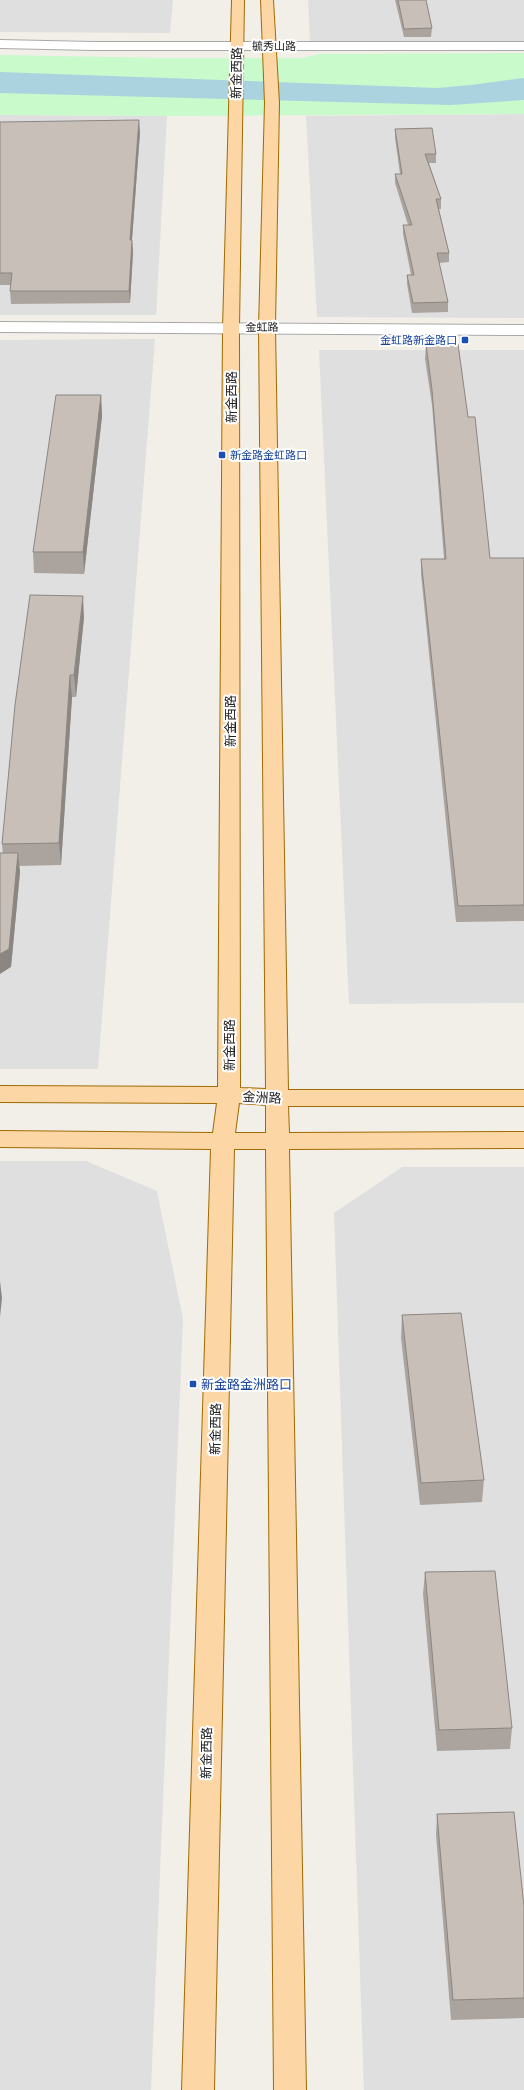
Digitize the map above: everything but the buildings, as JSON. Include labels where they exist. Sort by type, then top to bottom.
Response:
[{"type":"main road","name":"新金西路","points":[[198,2090],[222,1141],[229,1095],[231,328],[238,0]]},
{"type":"main road","points":[[267,0],[268,46],[272,104],[267,327],[290,2090]]},
{"type":"main road","name":"金洲路","points":[[0,1094],[229,1095],[278,1098],[524,1098]]},
{"type":"main road","points":[[0,1139],[222,1141],[524,1140]]},
{"type":"street","name":"毓秀山路","points":[[0,44],[93,46],[524,46]]},
{"type":"street","name":"金虹路","points":[[0,327],[267,327],[524,330]]},
{"type":"shaded area","points":[[0,0],[173,0],[170,33],[0,32]]},
{"type":"shaded area","points":[[308,0],[524,0],[524,42],[310,42]]},
{"type":"shaded area","points":[[524,114],[524,318],[317,317],[306,116]]},
{"type":"shaded area","points":[[0,115],[167,116],[156,315],[0,315]]},
{"type":"shaded area","points":[[155,339],[98,1069],[0,1069],[0,340]]},
{"type":"shaded area","points":[[319,350],[524,350],[524,1003],[349,1004]]},
{"type":"shaded area","points":[[0,1161],[86,1161],[157,1191],[183,1319],[151,2090],[0,2090]]},
{"type":"shaded area","points":[[402,1167],[524,1167],[524,2090],[364,2090],[334,1213]]},
{"type":"green space","points":[[524,53],[524,114],[167,116],[0,115],[0,55],[166,58],[302,58],[319,54]]},
{"type":"water","points":[[0,72],[437,88],[524,78],[524,100],[451,105],[0,93]]},
{"type":"place","name":"金虹路新金路口","points":[[465,340]]},
{"type":"place","name":"新金路金虹路口","points":[[222,455]]},
{"type":"place","name":"新金路金洲路口","points":[[193,1384]]}]
